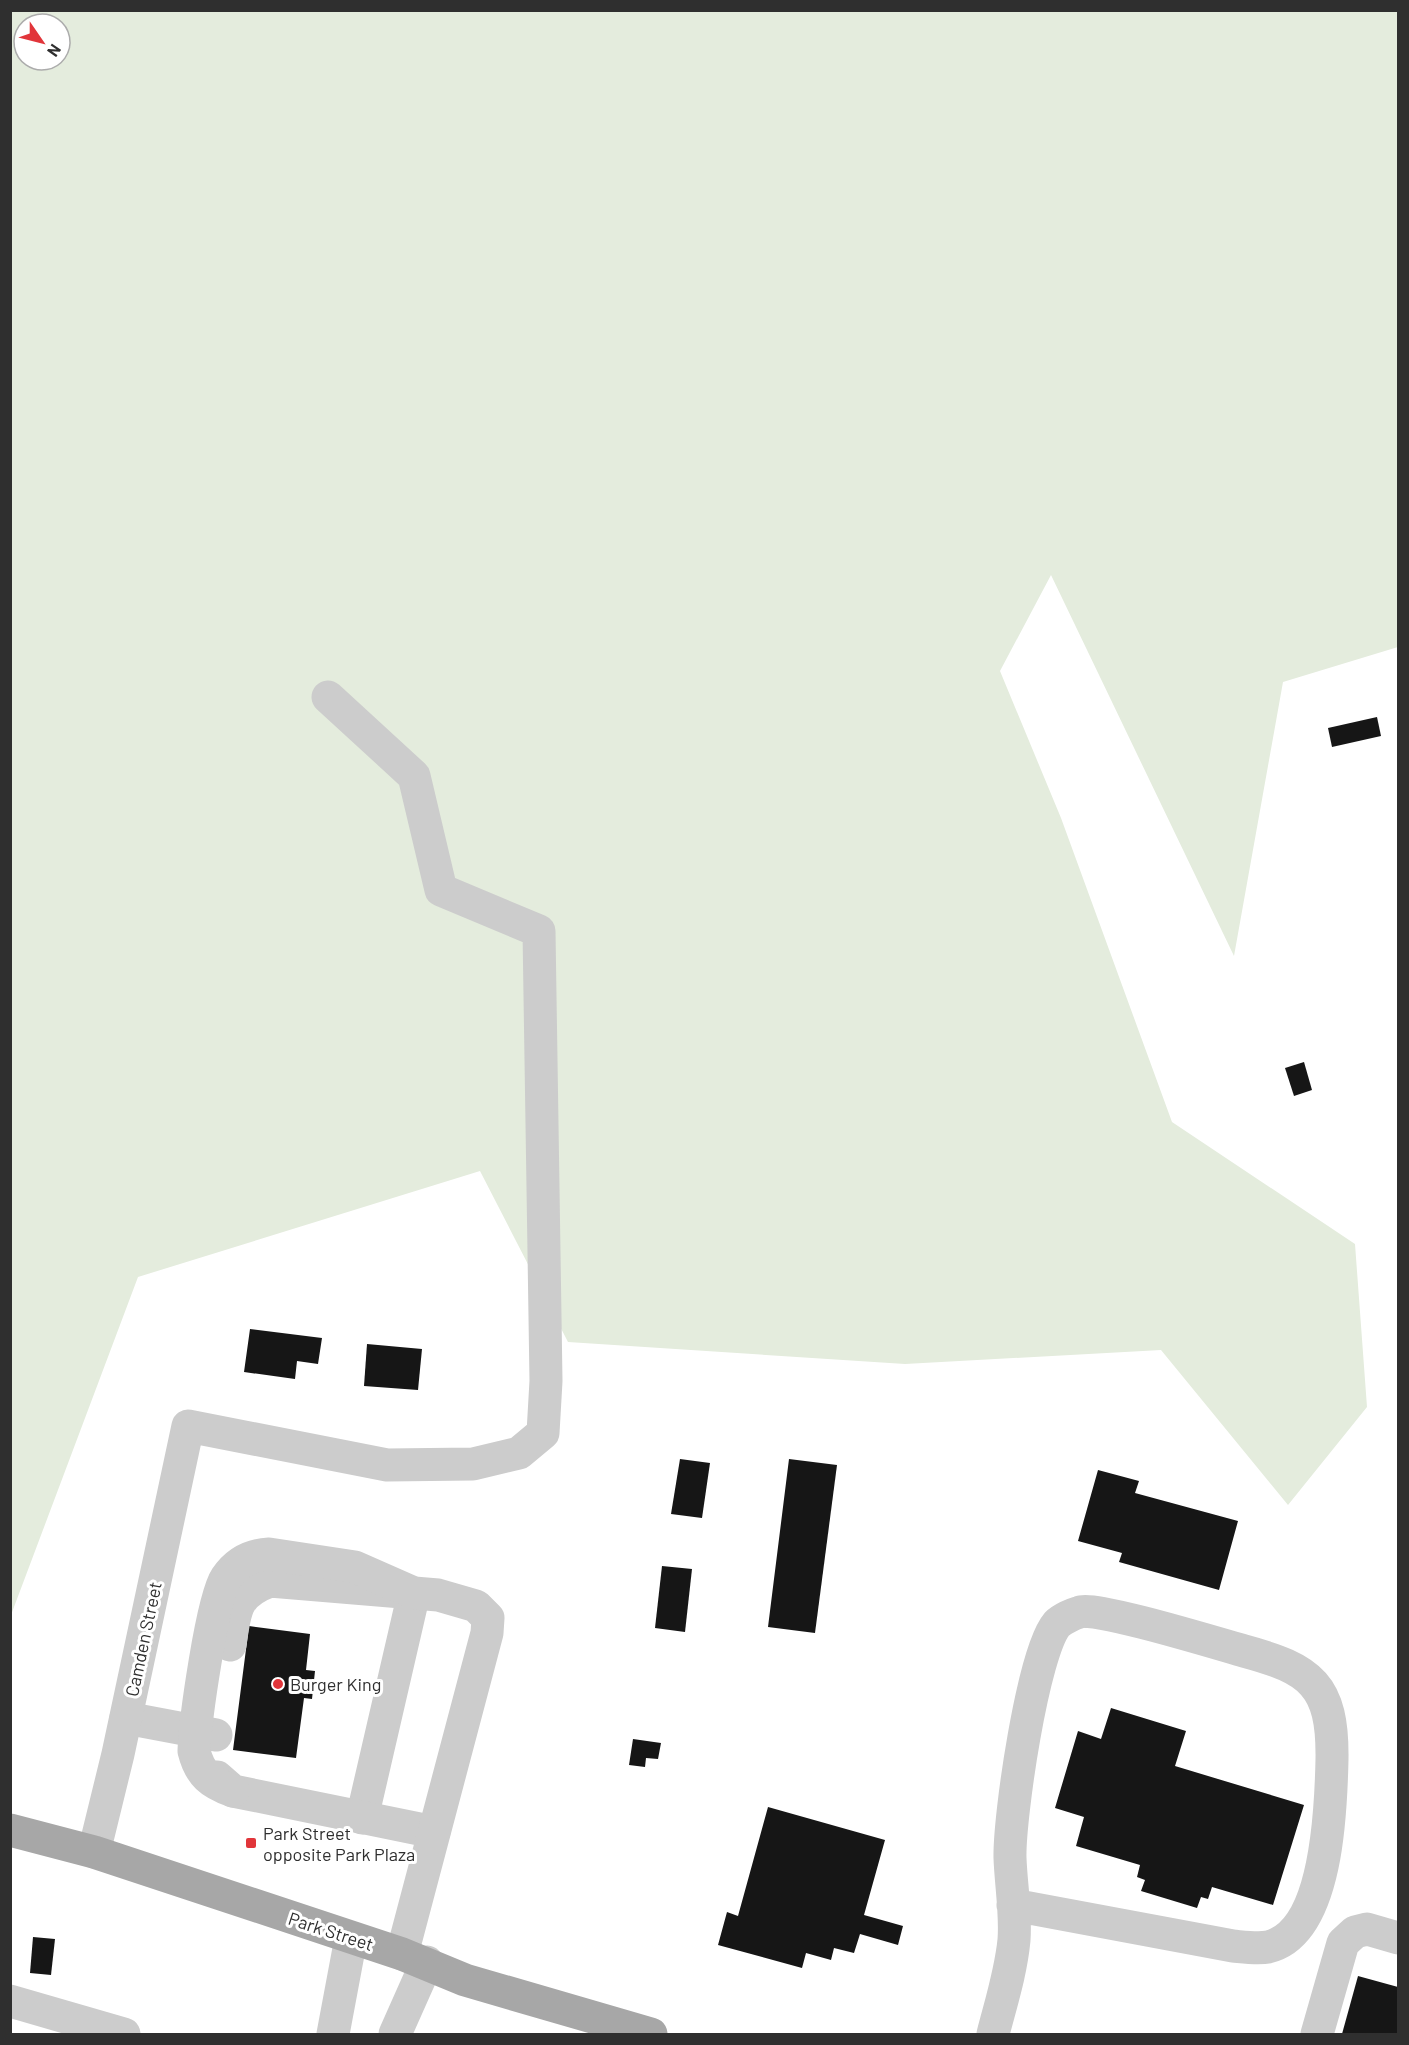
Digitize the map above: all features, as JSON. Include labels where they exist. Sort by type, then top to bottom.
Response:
[{"type":"main road","name":"Park Street","points":[[10,1830],[94,1852],[414,1958],[465,1980],[651,2034]]},
{"type":"street","name":"Camden Street","points":[[94,1852],[126,1718],[188,1426],[387,1465],[473,1464],[519,1453],[543,1433],[546,1381],[539,931],[441,890],[414,776],[328,697]]},
{"type":"street","points":[[395,2034],[414,1958],[434,1832],[487,1633],[488,1617],[476,1606],[438,1595],[270,1581],[251,1588],[235,1610],[206,1733],[211,1765],[218,1780],[233,1791],[434,1832]]},
{"type":"street","points":[[362,1818],[414,1593]]},
{"type":"street","points":[[993,2034],[1012,1961],[1013,1905],[1010,1855],[1034,1682],[1044,1647],[1058,1622],[1082,1610],[1117,1617],[1282,1661],[1308,1676],[1322,1694],[1332,1731],[1331,1800],[1321,1875],[1309,1911],[1286,1939],[1268,1947],[1233,1946],[1013,1905]]},
{"type":"street","points":[[126,1718],[206,1733]]},
{"type":"street","points":[[1317,2034],[1343,1943],[1355,1932],[1368,1929],[1398,1938]]},
{"type":"street","points":[[333,2034],[351,1938]]},
{"type":"street","points":[[10,2001],[124,2034]]},
{"type":"green space","points":[[11,11],[1398,11],[1398,647],[1283,682],[1234,956],[1051,575],[1000,671],[1061,818],[1172,1122],[1355,1244],[1367,1407],[1288,1505],[1161,1350],[905,1364],[568,1342],[480,1171],[138,1277],[11,1615]]},
{"type":"building","points":[[1377,717],[1381,736],[1332,747],[1328,728]]},
{"type":"building","points":[[1304,1062],[1312,1090],[1294,1096],[1285,1068]]},
{"type":"building","points":[[250,1329],[322,1338],[318,1364],[297,1361],[295,1379],[244,1372]]},
{"type":"building","points":[[367,1344],[422,1349],[418,1390],[364,1386]]},
{"type":"building","points":[[680,1459],[710,1463],[702,1518],[671,1514]]},
{"type":"building","points":[[789,1459],[837,1465],[815,1633],[768,1627]]},
{"type":"building","points":[[1098,1470],[1139,1481],[1135,1493],[1238,1521],[1219,1590],[1119,1562],[1122,1553],[1078,1541]]},
{"type":"building","points":[[662,1566],[692,1569],[685,1632],[655,1628]]},
{"type":"building","name":"Burger King","points":[[249,1626],[310,1634],[306,1670],[315,1671],[312,1699],[304,1698],[296,1758],[233,1750]]},
{"type":"building","points":[[1111,1708],[1186,1731],[1175,1766],[1304,1805],[1273,1905],[1212,1887],[1208,1899],[1201,1897],[1197,1908],[1141,1891],[1145,1880],[1137,1877],[1140,1865],[1076,1846],[1084,1817],[1055,1808],[1078,1731],[1101,1739]]},
{"type":"building","points":[[633,1739],[661,1743],[658,1759],[646,1758],[645,1767],[629,1765]]},
{"type":"building","points":[[768,1807],[885,1840],[864,1915],[903,1926],[898,1945],[860,1934],[854,1953],[834,1948],[831,1960],[806,1953],[802,1968],[718,1945],[727,1912],[738,1916]]},
{"type":"building","points":[[33,1937],[55,1939],[51,1975],[30,1973]]},
{"type":"building","points":[[1358,1976],[1398,1987],[1398,2034],[1342,2034]]},
{"type":"place","name":"Burger King","points":[[278,1684]]},
{"type":"place","name":"Park Street opposite Park Plaza","points":[[251,1843]]}]
